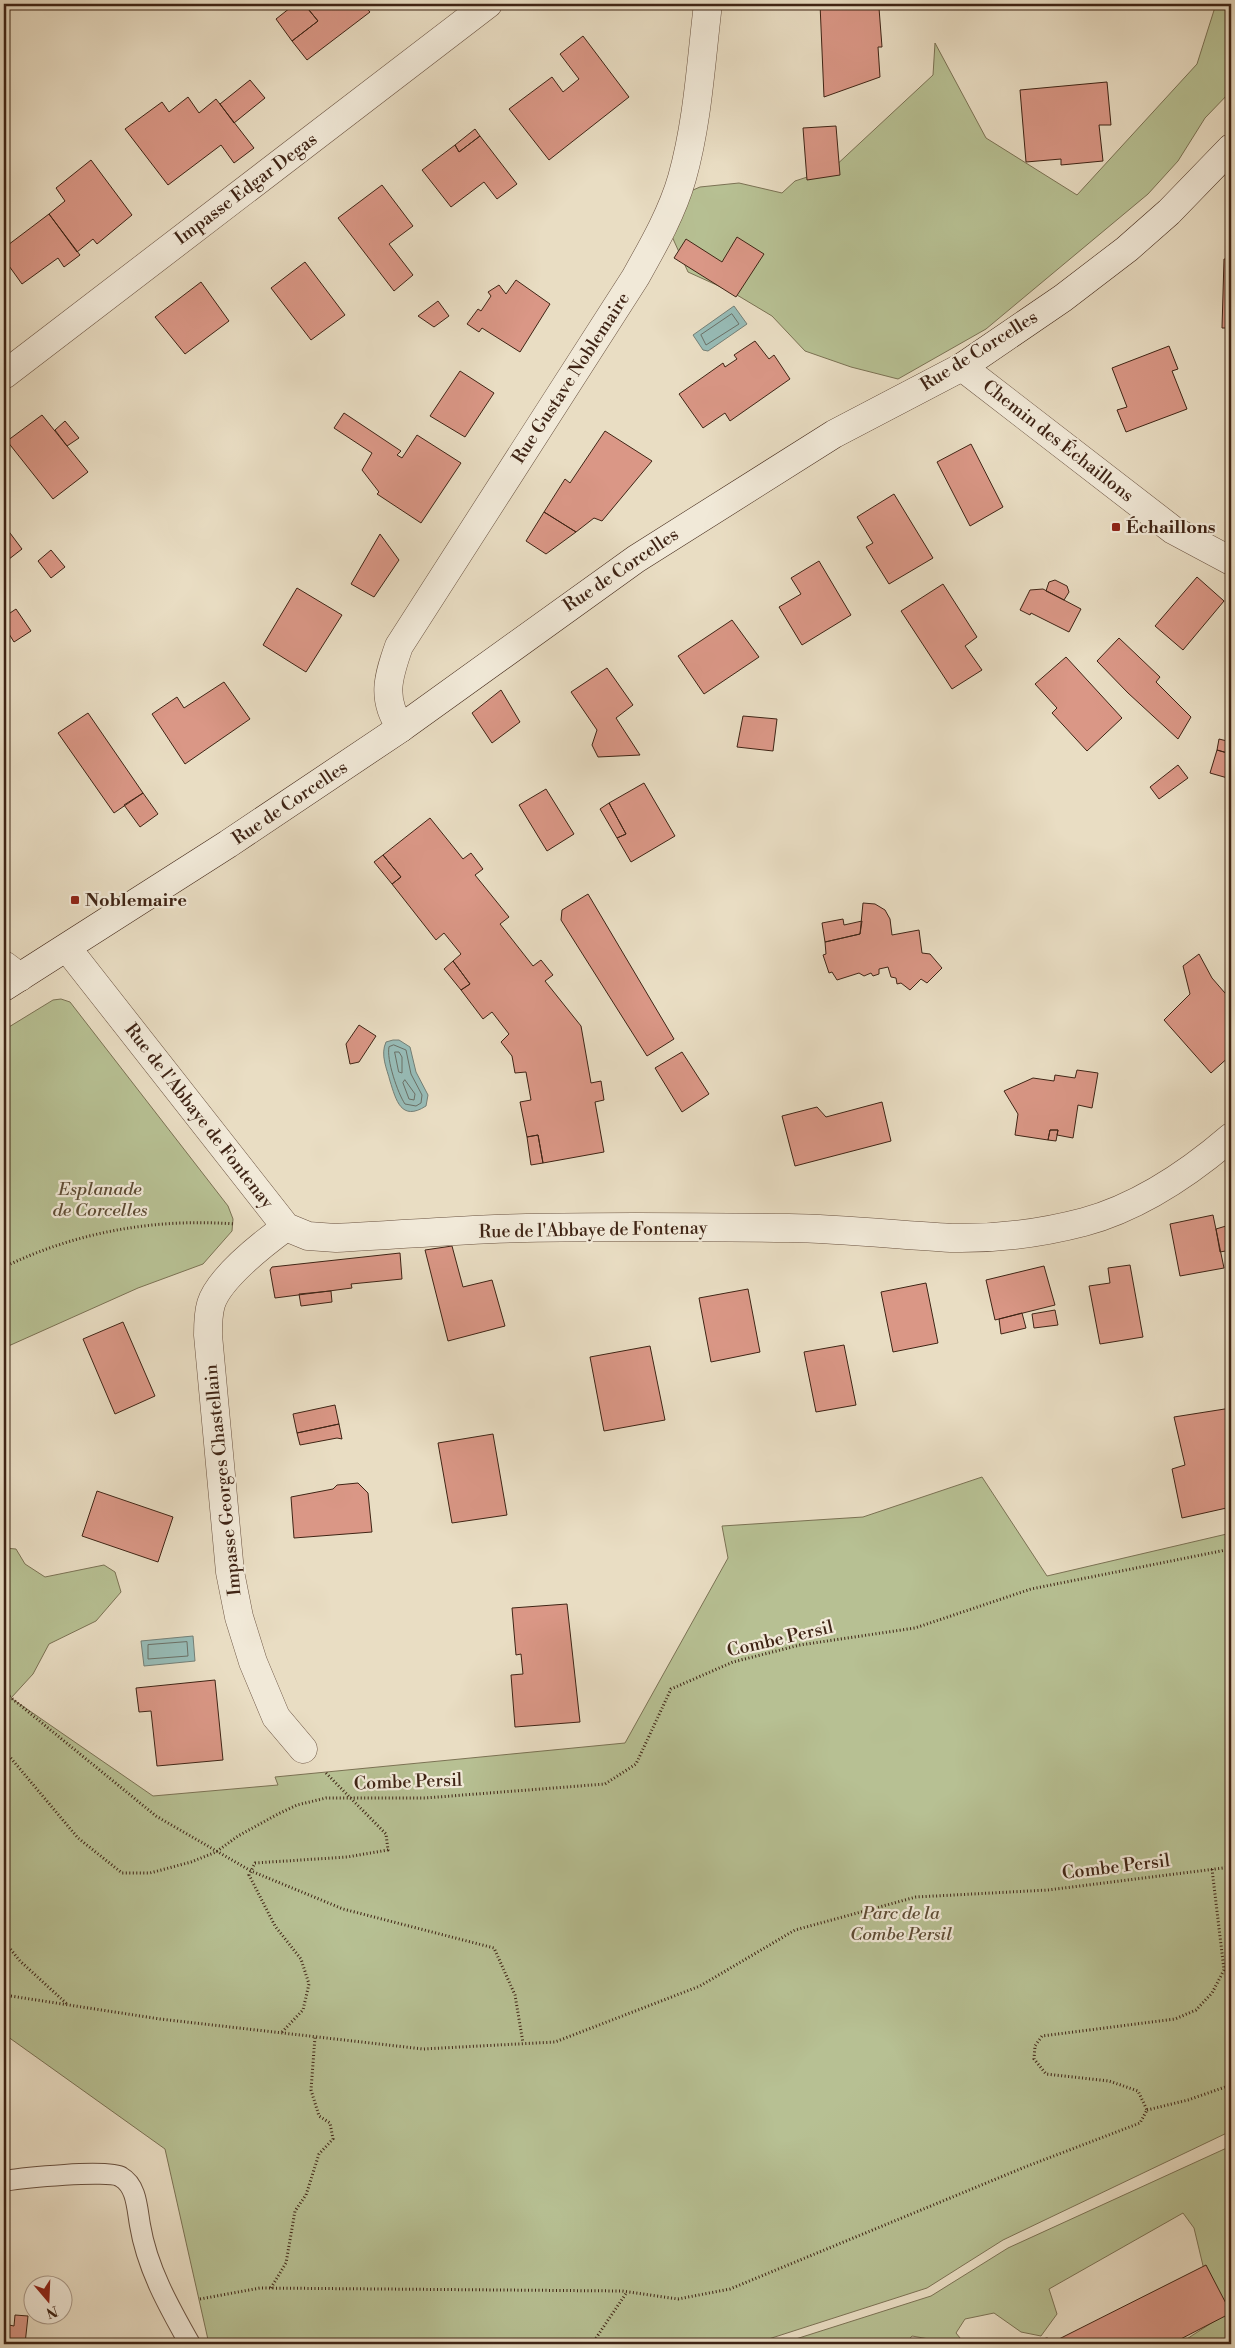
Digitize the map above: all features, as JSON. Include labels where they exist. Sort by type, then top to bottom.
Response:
[{"type":"street","name":"Impasse Edgar Degas","points":[[4,375],[488,4]]},
{"type":"street","name":"Rue Gustave Noblemaire","points":[[400,728],[392,715],[388,701],[389,672],[399,646],[635,278],[661,232],[682,178],[693,126],[708,4]]},
{"type":"street","name":"Rue de Corcelles","points":[[9,976],[67,948],[228,844],[400,728],[644,554],[834,434],[962,367],[1063,298],[1127,249],[1203,179],[1231,148]]},
{"type":"street","name":"Chemin des Échaillons","points":[[962,367],[1173,530],[1231,561]]},
{"type":"street","name":"Rue de l'Abbaye de Fontenay","points":[[67,948],[286,1227],[308,1236],[336,1238],[525,1228],[791,1228],[870,1231],[952,1238],[995,1236],[1040,1231],[1082,1222],[1124,1208],[1162,1188],[1231,1137]]},
{"type":"street","name":"Impasse Georges Chastellain","points":[[286,1227],[260,1246],[216,1293],[211,1303],[208,1334],[230,1572],[239,1617],[253,1662],[276,1718],[303,1749]]},
{"type":"lane","points":[[4,2181],[56,2175],[120,2176],[124,2179],[134,2194],[148,2259],[190,2344]]},
{"type":"path","points":[[4,1267],[70,1240],[122,1228],[204,1222],[286,1227]]},
{"type":"path","name":"Combe Persil","points":[[4,1750],[78,1838],[122,1873],[150,1873],[192,1862],[216,1852],[266,1820],[297,1805],[326,1798],[426,1798],[605,1784],[636,1764],[671,1689],[733,1662],[800,1645],[915,1628],[1031,1590],[1231,1549]]},
{"type":"path","points":[[4,1692],[156,1816],[251,1871],[343,1909],[494,1948],[514,1995],[523,2043]]},
{"type":"path","points":[[282,2033],[303,2010],[309,1984],[301,1959],[275,1926],[249,1875],[255,1863],[347,1857],[388,1850],[386,1834],[303,1749]]},
{"type":"path","name":"Combe Persil","points":[[4,1994],[160,2020],[423,2049],[554,2042],[700,1986],[795,1930],[916,1897],[1048,1890],[1231,1866]]},
{"type":"path","points":[[1147,2110],[1138,2090],[1109,2081],[1046,2074],[1034,2059],[1035,2046],[1042,2036],[1175,2019],[1196,2010],[1212,1994],[1224,1970],[1212,1869]]},
{"type":"path","points":[[4,1941],[20,1961],[66,2004]]},
{"type":"path","points":[[270,2288],[286,2263],[296,2211],[306,2195],[319,2154],[333,2139],[330,2123],[319,2116],[311,2090],[315,2036]]},
{"type":"path","points":[[179,2324],[183,2309],[197,2300],[260,2288],[627,2292],[678,2299],[730,2289],[1025,2167],[1140,2122],[1147,2110],[1188,2100],[1231,2085]]},
{"type":"path","points":[[592,2344],[627,2292]]},
{"type":"green space","points":[[1216,4],[1231,4],[1231,91],[1205,118],[1178,161],[1148,194],[986,329],[898,379],[851,367],[805,351],[772,316],[732,292],[688,272],[665,221],[672,199],[700,187],[739,183],[782,193],[795,181],[832,169],[933,75],[935,43],[986,138],[1077,195],[1197,64]]},
{"type":"green space","name":"Esplanade de Corcelles","points":[[61,999],[70,1002],[228,1206],[233,1219],[232,1231],[203,1264],[138,1288],[4,1348],[4,1030],[53,1000]]},
{"type":"green space","name":"Parc de la Combe Persil","points":[[982,1477],[1047,1576],[1231,1533],[1231,2131],[1003,2240],[927,2288],[753,2344],[209,2344],[165,2149],[4,2034],[4,1548],[16,1549],[25,1564],[45,1577],[104,1565],[115,1572],[121,1592],[96,1621],[49,1644],[33,1674],[11,1698],[153,1796],[278,1785],[275,1777],[625,1743],[728,1558],[722,1526],[863,1517]]},
{"type":"green space","points":[[1231,2146],[1231,2344],[1179,2344],[1216,2320],[1194,2228],[1183,2213],[1049,2289],[1057,2314],[1041,2336],[1021,2332],[994,2313],[965,2319],[956,2333],[965,2344],[930,2344],[929,2339],[912,2336],[905,2344],[780,2344],[931,2296],[1008,2248]]},
{"type":"water","points":[[734,306],[747,324],[708,351],[703,350],[693,335]]},
{"type":"water","points":[[399,1040],[410,1047],[416,1072],[428,1095],[426,1106],[418,1110],[411,1112],[405,1110],[397,1101],[384,1057],[386,1042]]},
{"type":"water","points":[[193,1636],[195,1661],[144,1666],[141,1641]]},
{"type":"building","points":[[295,4],[304,4],[318,21],[292,41],[276,19]]},
{"type":"building","points":[[304,4],[363,4],[370,12],[307,60],[292,41],[318,21]]},
{"type":"building","points":[[820,4],[877,4],[879,8],[882,47],[878,47],[880,77],[824,97]]},
{"type":"building","points":[[583,36],[629,97],[549,160],[509,109],[552,77],[563,92],[579,79],[560,54]]},
{"type":"building","points":[[250,80],[265,98],[234,123],[220,104]]},
{"type":"building","points":[[1107,82],[1111,125],[1099,125],[1103,161],[1061,165],[1061,159],[1026,162],[1020,90]]},
{"type":"building","points":[[188,97],[199,113],[216,99],[254,148],[234,163],[221,145],[168,185],[125,129],[162,102],[169,112]]},
{"type":"building","points":[[836,126],[840,175],[807,180],[803,128]]},
{"type":"building","points":[[475,129],[480,136],[459,152],[455,145]]},
{"type":"building","points":[[480,136],[517,184],[497,199],[484,182],[451,207],[422,170],[455,145],[459,152]]},
{"type":"building","points":[[91,160],[132,215],[97,244],[93,239],[77,252],[49,214],[65,201],[56,188]]},
{"type":"building","points":[[382,185],[413,226],[389,244],[413,275],[394,291],[338,218]]},
{"type":"building","points":[[49,214],[80,255],[64,267],[58,258],[22,284],[4,259],[4,248]]},
{"type":"building","points":[[737,237],[764,254],[736,297],[674,258],[686,239],[722,262]]},
{"type":"building","points":[[1224,259],[1231,259],[1231,328],[1222,328]]},
{"type":"building","points":[[305,262],[345,315],[311,340],[271,288]]},
{"type":"building","points":[[516,280],[550,304],[520,352],[482,328],[479,332],[467,324],[478,309],[481,311],[491,296],[488,292],[499,285],[506,294]]},
{"type":"building","points":[[201,282],[229,321],[185,354],[155,317]]},
{"type":"building","points":[[438,301],[449,316],[434,327],[418,316]]},
{"type":"building","points":[[755,341],[769,359],[774,355],[790,379],[730,421],[725,413],[703,428],[679,394],[723,363],[725,367],[737,359],[734,355]]},
{"type":"building","points":[[1169,346],[1178,369],[1172,371],[1187,409],[1126,432],[1117,410],[1127,407],[1112,368]]},
{"type":"building","points":[[460,371],[494,393],[465,437],[430,416]]},
{"type":"building","points":[[344,413],[401,451],[397,455],[402,458],[417,435],[461,463],[421,523],[377,494],[379,492],[362,470],[372,453],[334,428]]},
{"type":"building","points":[[42,415],[88,472],[53,499],[7,441]]},
{"type":"building","points":[[65,421],[79,438],[67,446],[55,430]]},
{"type":"building","points":[[605,431],[652,461],[602,521],[594,518],[576,532],[544,512],[565,479],[570,483]]},
{"type":"building","points":[[971,444],[1003,507],[970,526],[937,462]]},
{"type":"building","points":[[894,494],[933,558],[889,584],[866,547],[873,543],[857,517]]},
{"type":"building","points":[[544,512],[576,532],[546,554],[526,541]]},
{"type":"building","points":[[4,525],[22,549],[4,563]]},
{"type":"building","points":[[380,534],[399,560],[374,597],[351,584]]},
{"type":"building","points":[[51,550],[65,567],[51,578],[38,561]]},
{"type":"building","points":[[819,561],[851,615],[802,645],[779,607],[801,594],[791,578]]},
{"type":"building","points":[[1197,577],[1224,601],[1183,650],[1155,626]]},
{"type":"building","points":[[1055,580],[1067,586],[1069,592],[1064,600],[1046,591],[1049,582]]},
{"type":"building","points":[[943,584],[977,637],[965,646],[982,670],[952,689],[901,611]]},
{"type":"building","points":[[297,588],[342,615],[306,672],[263,645]]},
{"type":"building","points":[[1043,589],[1081,609],[1069,632],[1031,613],[1030,615],[1020,610],[1030,590]]},
{"type":"building","points":[[16,609],[31,631],[14,642],[4,626],[4,617]]},
{"type":"building","points":[[732,620],[759,657],[704,694],[678,656]]},
{"type":"building","points":[[1119,638],[1160,677],[1156,682],[1191,717],[1178,739],[1128,693],[1097,661]]},
{"type":"building","points":[[1066,657],[1122,718],[1087,751],[1052,713],[1057,708],[1035,684]]},
{"type":"building","points":[[607,668],[633,705],[616,718],[640,755],[598,757],[592,745],[597,730],[571,692]]},
{"type":"building","points":[[224,682],[250,719],[185,764],[152,714],[177,697],[184,708]]},
{"type":"building","points":[[501,690],[520,722],[492,743],[472,713]]},
{"type":"building","points":[[88,713],[143,793],[114,813],[58,733]]},
{"type":"building","points":[[743,716],[777,719],[773,751],[737,747]]},
{"type":"building","points":[[1219,739],[1231,742],[1231,754],[1217,750]]},
{"type":"building","points":[[1217,750],[1231,754],[1231,779],[1210,773]]},
{"type":"building","points":[[1178,765],[1188,778],[1159,799],[1150,787]]},
{"type":"building","points":[[644,783],[675,836],[631,862],[617,838],[626,834],[609,803]]},
{"type":"building","points":[[546,789],[574,834],[547,851],[519,805]]},
{"type":"building","points":[[143,793],[158,814],[140,827],[124,805]]},
{"type":"building","points":[[609,803],[626,834],[617,838],[600,809]]},
{"type":"building","points":[[430,818],[463,859],[471,853],[483,869],[475,875],[509,917],[500,924],[533,966],[541,960],[553,975],[545,981],[581,1026],[591,1083],[601,1081],[604,1100],[595,1102],[604,1152],[543,1163],[538,1135],[527,1137],[520,1102],[531,1100],[526,1072],[515,1073],[512,1056],[501,1042],[509,1034],[492,1012],[483,1019],[461,990],[470,984],[453,961],[461,954],[444,933],[436,940],[392,884],[401,877],[383,855]]},
{"type":"building","points":[[383,855],[401,877],[392,884],[374,862]]},
{"type":"building","points":[[588,894],[674,1039],[647,1056],[561,920],[562,910]]},
{"type":"building","points":[[863,903],[875,904],[885,910],[890,919],[892,935],[919,930],[922,953],[930,954],[942,968],[927,983],[921,979],[910,990],[901,983],[897,984],[896,978],[891,977],[888,967],[879,969],[879,974],[873,976],[871,973],[864,976],[859,973],[837,980],[832,972],[829,973],[823,955],[826,954],[825,942],[860,934]]},
{"type":"building","points":[[843,919],[844,925],[862,921],[860,934],[825,942],[822,923]]},
{"type":"building","points":[[1199,954],[1212,978],[1231,1000],[1231,1055],[1211,1073],[1164,1020],[1190,994],[1183,966]]},
{"type":"building","points":[[453,961],[470,984],[461,990],[444,969]]},
{"type":"building","points":[[359,1025],[376,1036],[359,1062],[350,1064],[346,1044]]},
{"type":"building","points":[[682,1052],[709,1094],[682,1112],[655,1068]]},
{"type":"building","points":[[1077,1070],[1098,1073],[1092,1108],[1078,1105],[1073,1138],[1057,1135],[1058,1130],[1050,1130],[1048,1140],[1015,1135],[1018,1114],[1004,1091],[1033,1078],[1054,1081],[1055,1075],[1075,1078]]},
{"type":"building","points":[[882,1102],[891,1141],[795,1166],[782,1116],[817,1107],[826,1117]]},
{"type":"building","points":[[1050,1130],[1058,1130],[1056,1141],[1048,1140]]},
{"type":"building","points":[[538,1135],[543,1163],[531,1165],[527,1137]]},
{"type":"building","points":[[1213,1215],[1224,1268],[1180,1276],[1170,1224]]},
{"type":"building","points":[[1226,1226],[1231,1250],[1220,1252],[1216,1229]]},
{"type":"building","points":[[452,1246],[463,1287],[492,1280],[505,1326],[448,1341],[425,1250]]},
{"type":"building","points":[[400,1253],[402,1279],[351,1284],[352,1288],[275,1298],[270,1270],[272,1267]]},
{"type":"building","points":[[1130,1265],[1143,1337],[1100,1344],[1089,1286],[1110,1283],[1108,1268]]},
{"type":"building","points":[[1044,1266],[1055,1305],[995,1320],[986,1280]]},
{"type":"building","points":[[926,1283],[938,1343],[893,1352],[881,1292]]},
{"type":"building","points":[[748,1289],[760,1352],[711,1362],[699,1298]]},
{"type":"building","points":[[331,1291],[332,1302],[301,1306],[299,1294]]},
{"type":"building","points":[[1055,1310],[1058,1325],[1034,1328],[1032,1314]]},
{"type":"building","points":[[1022,1313],[1026,1328],[1001,1334],[999,1319]]},
{"type":"building","points":[[123,1322],[155,1396],[115,1414],[83,1339]]},
{"type":"building","points":[[844,1345],[856,1405],[816,1412],[804,1352]]},
{"type":"building","points":[[650,1346],[665,1420],[604,1431],[590,1357]]},
{"type":"building","points":[[335,1405],[339,1424],[297,1433],[293,1414]]},
{"type":"building","points":[[1231,1408],[1231,1507],[1182,1518],[1172,1469],[1185,1465],[1174,1417]]},
{"type":"building","points":[[339,1424],[342,1439],[337,1438],[300,1445],[297,1433]]},
{"type":"building","points":[[493,1434],[507,1515],[452,1523],[438,1443]]},
{"type":"building","points":[[358,1483],[368,1493],[372,1532],[294,1538],[291,1497],[333,1489],[337,1485]]},
{"type":"building","points":[[97,1491],[173,1517],[158,1562],[82,1536]]},
{"type":"building","points":[[567,1604],[580,1722],[515,1727],[511,1675],[523,1674],[521,1654],[516,1655],[512,1608]]},
{"type":"building","points":[[215,1680],[223,1760],[157,1766],[151,1711],[139,1712],[136,1688]]},
{"type":"building","points":[[1206,2265],[1231,2313],[1171,2344],[1034,2344],[1034,2341],[1047,2338],[1055,2341]]},
{"type":"building","points":[[15,2315],[22,2316],[22,2326],[27,2326],[25,2344],[4,2344],[4,2324],[14,2326]]},
{"type":"place","name":"Échaillons","points":[[1116,527]]},
{"type":"place","name":"Noblemaire","points":[[75,900]]}]
